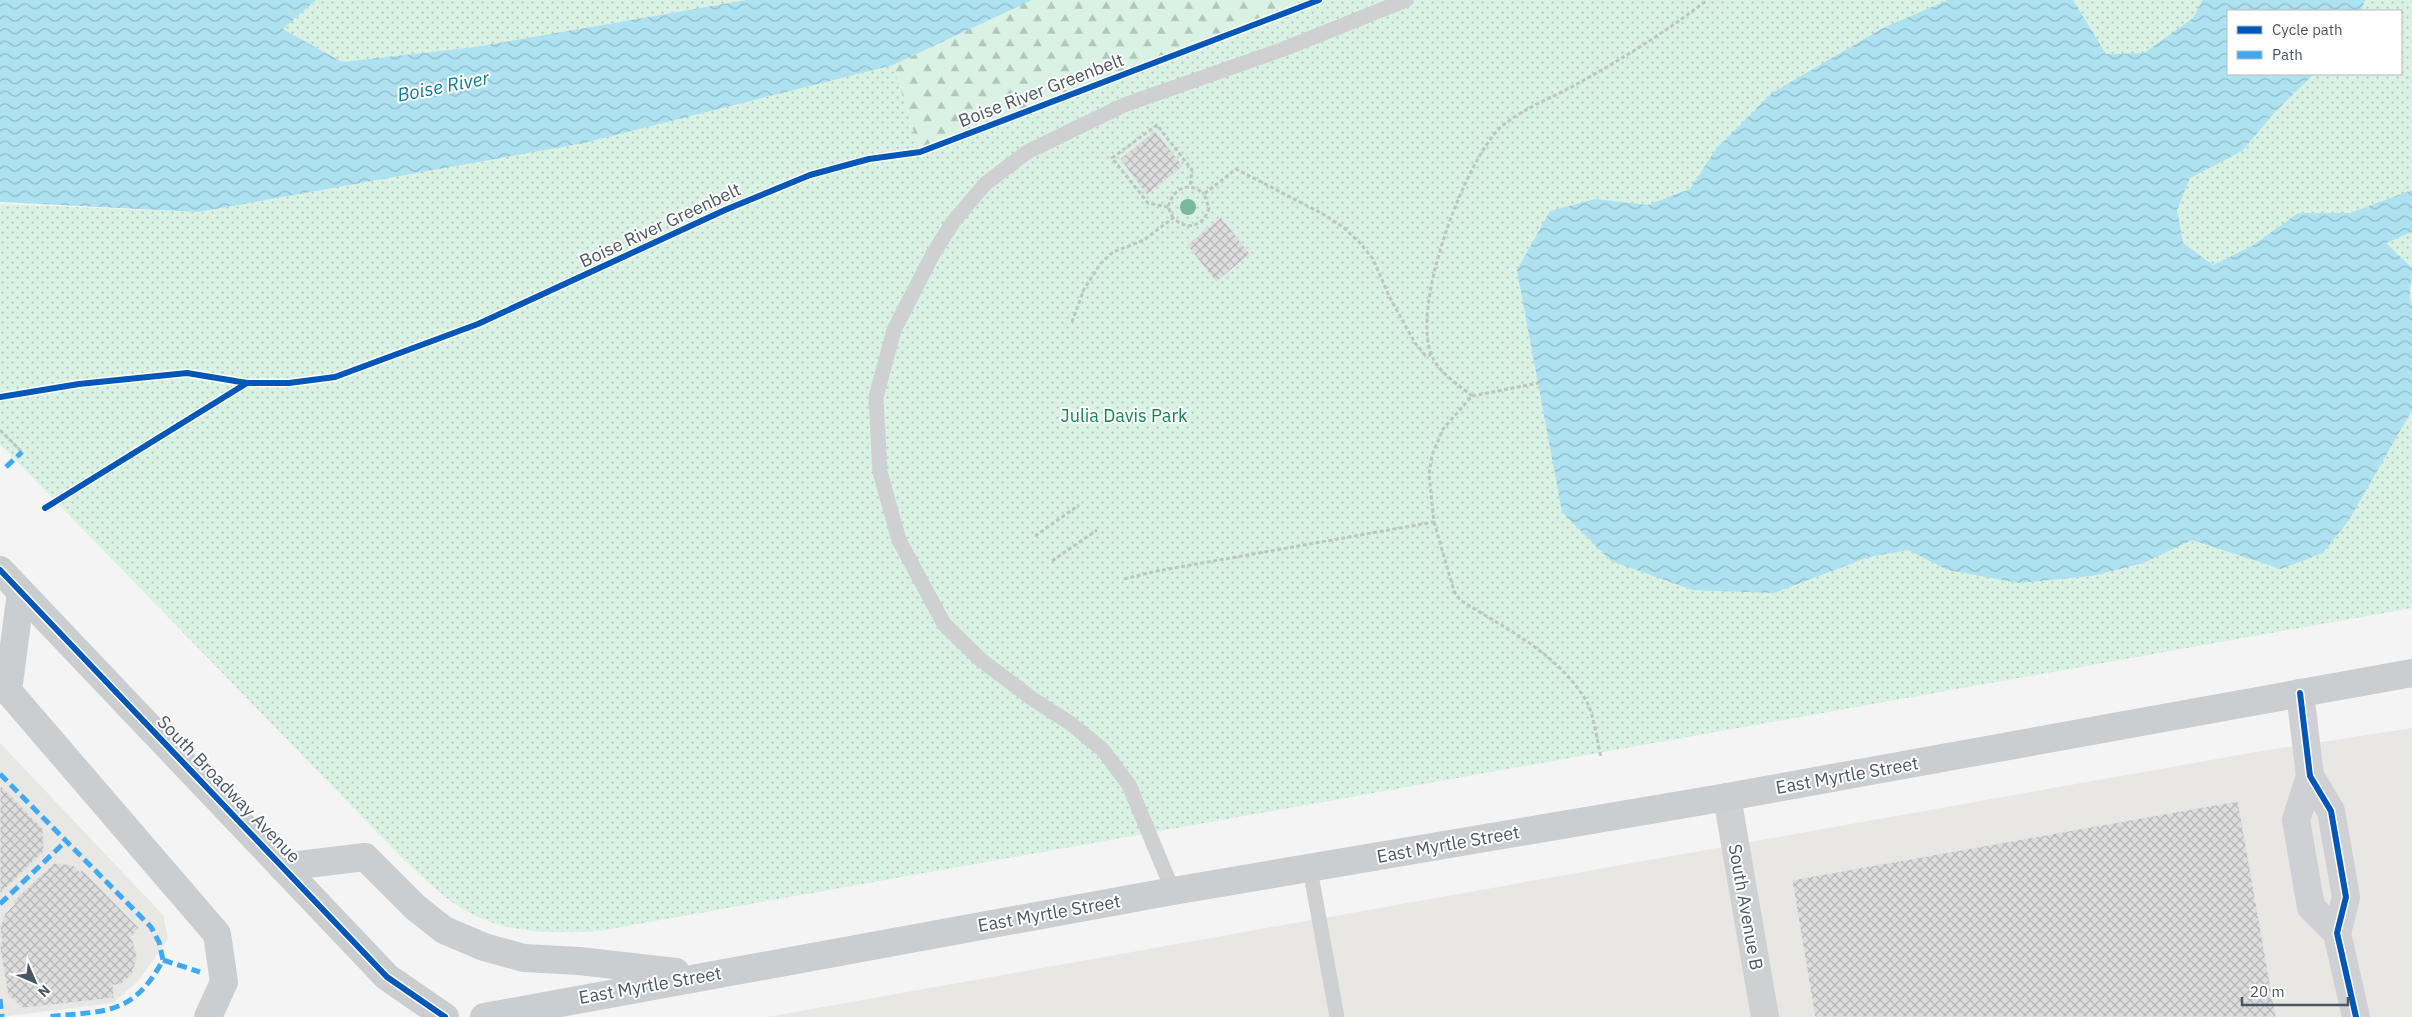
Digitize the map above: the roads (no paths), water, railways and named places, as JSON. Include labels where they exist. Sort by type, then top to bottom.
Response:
[{"type":"main road","name":"South Broadway Avenue","points":[[0,570],[387,977],[444,1017]]},
{"type":"main road","points":[[21,592],[8,691],[217,934],[224,982],[208,1017]]},
{"type":"main road","name":"East Myrtle Street","points":[[484,1017],[1174,891],[1727,797],[2412,673]]},
{"type":"main road","points":[[282,867],[365,857],[415,907],[444,930],[484,947],[524,958],[579,961],[703,976]]},
{"type":"street","points":[[2300,693],[2310,776],[2331,811],[2346,898],[2337,933],[2356,1017]]},
{"type":"street","points":[[2310,776],[2296,820],[2311,907],[2337,933]]},
{"type":"street","name":"South Avenue B","points":[[1727,797],[1765,1017]]},
{"type":"lane","points":[[1174,891],[1129,785],[1103,750],[1070,723],[1034,700],[981,660],[944,624],[899,540],[880,472],[876,397],[894,330],[933,254],[953,222],[985,184],[1027,152],[1070,129],[1124,105],[1281,50],[1406,0]]},
{"type":"lane","points":[[1310,869],[1337,1017]]},
{"type":"water","name":"Boise River","points":[[0,0],[316,0],[283,29],[342,62],[475,47],[746,0],[1032,0],[893,65],[584,143],[198,212],[0,202]]},
{"type":"water","points":[[1948,0],[2073,0],[2106,54],[2144,53],[2193,18],[2203,0],[2365,0],[2361,10],[2227,10],[2227,75],[2313,75],[2275,112],[2242,151],[2190,178],[2177,210],[2183,243],[2213,265],[2252,246],[2298,213],[2350,213],[2412,190],[2412,232],[2386,243],[2412,268],[2410,293],[2412,307],[2412,410],[2349,520],[2323,553],[2281,569],[2192,540],[2143,563],[2092,576],[2019,583],[1948,570],[1908,550],[1869,557],[1774,593],[1693,590],[1611,561],[1562,512],[1517,270],[1550,211],[1595,199],[1648,205],[1690,189],[1716,149],[1772,93],[1883,28]]},
{"type":"park label","name":"Julia Davis Park","points":[[1124,415]]}]
